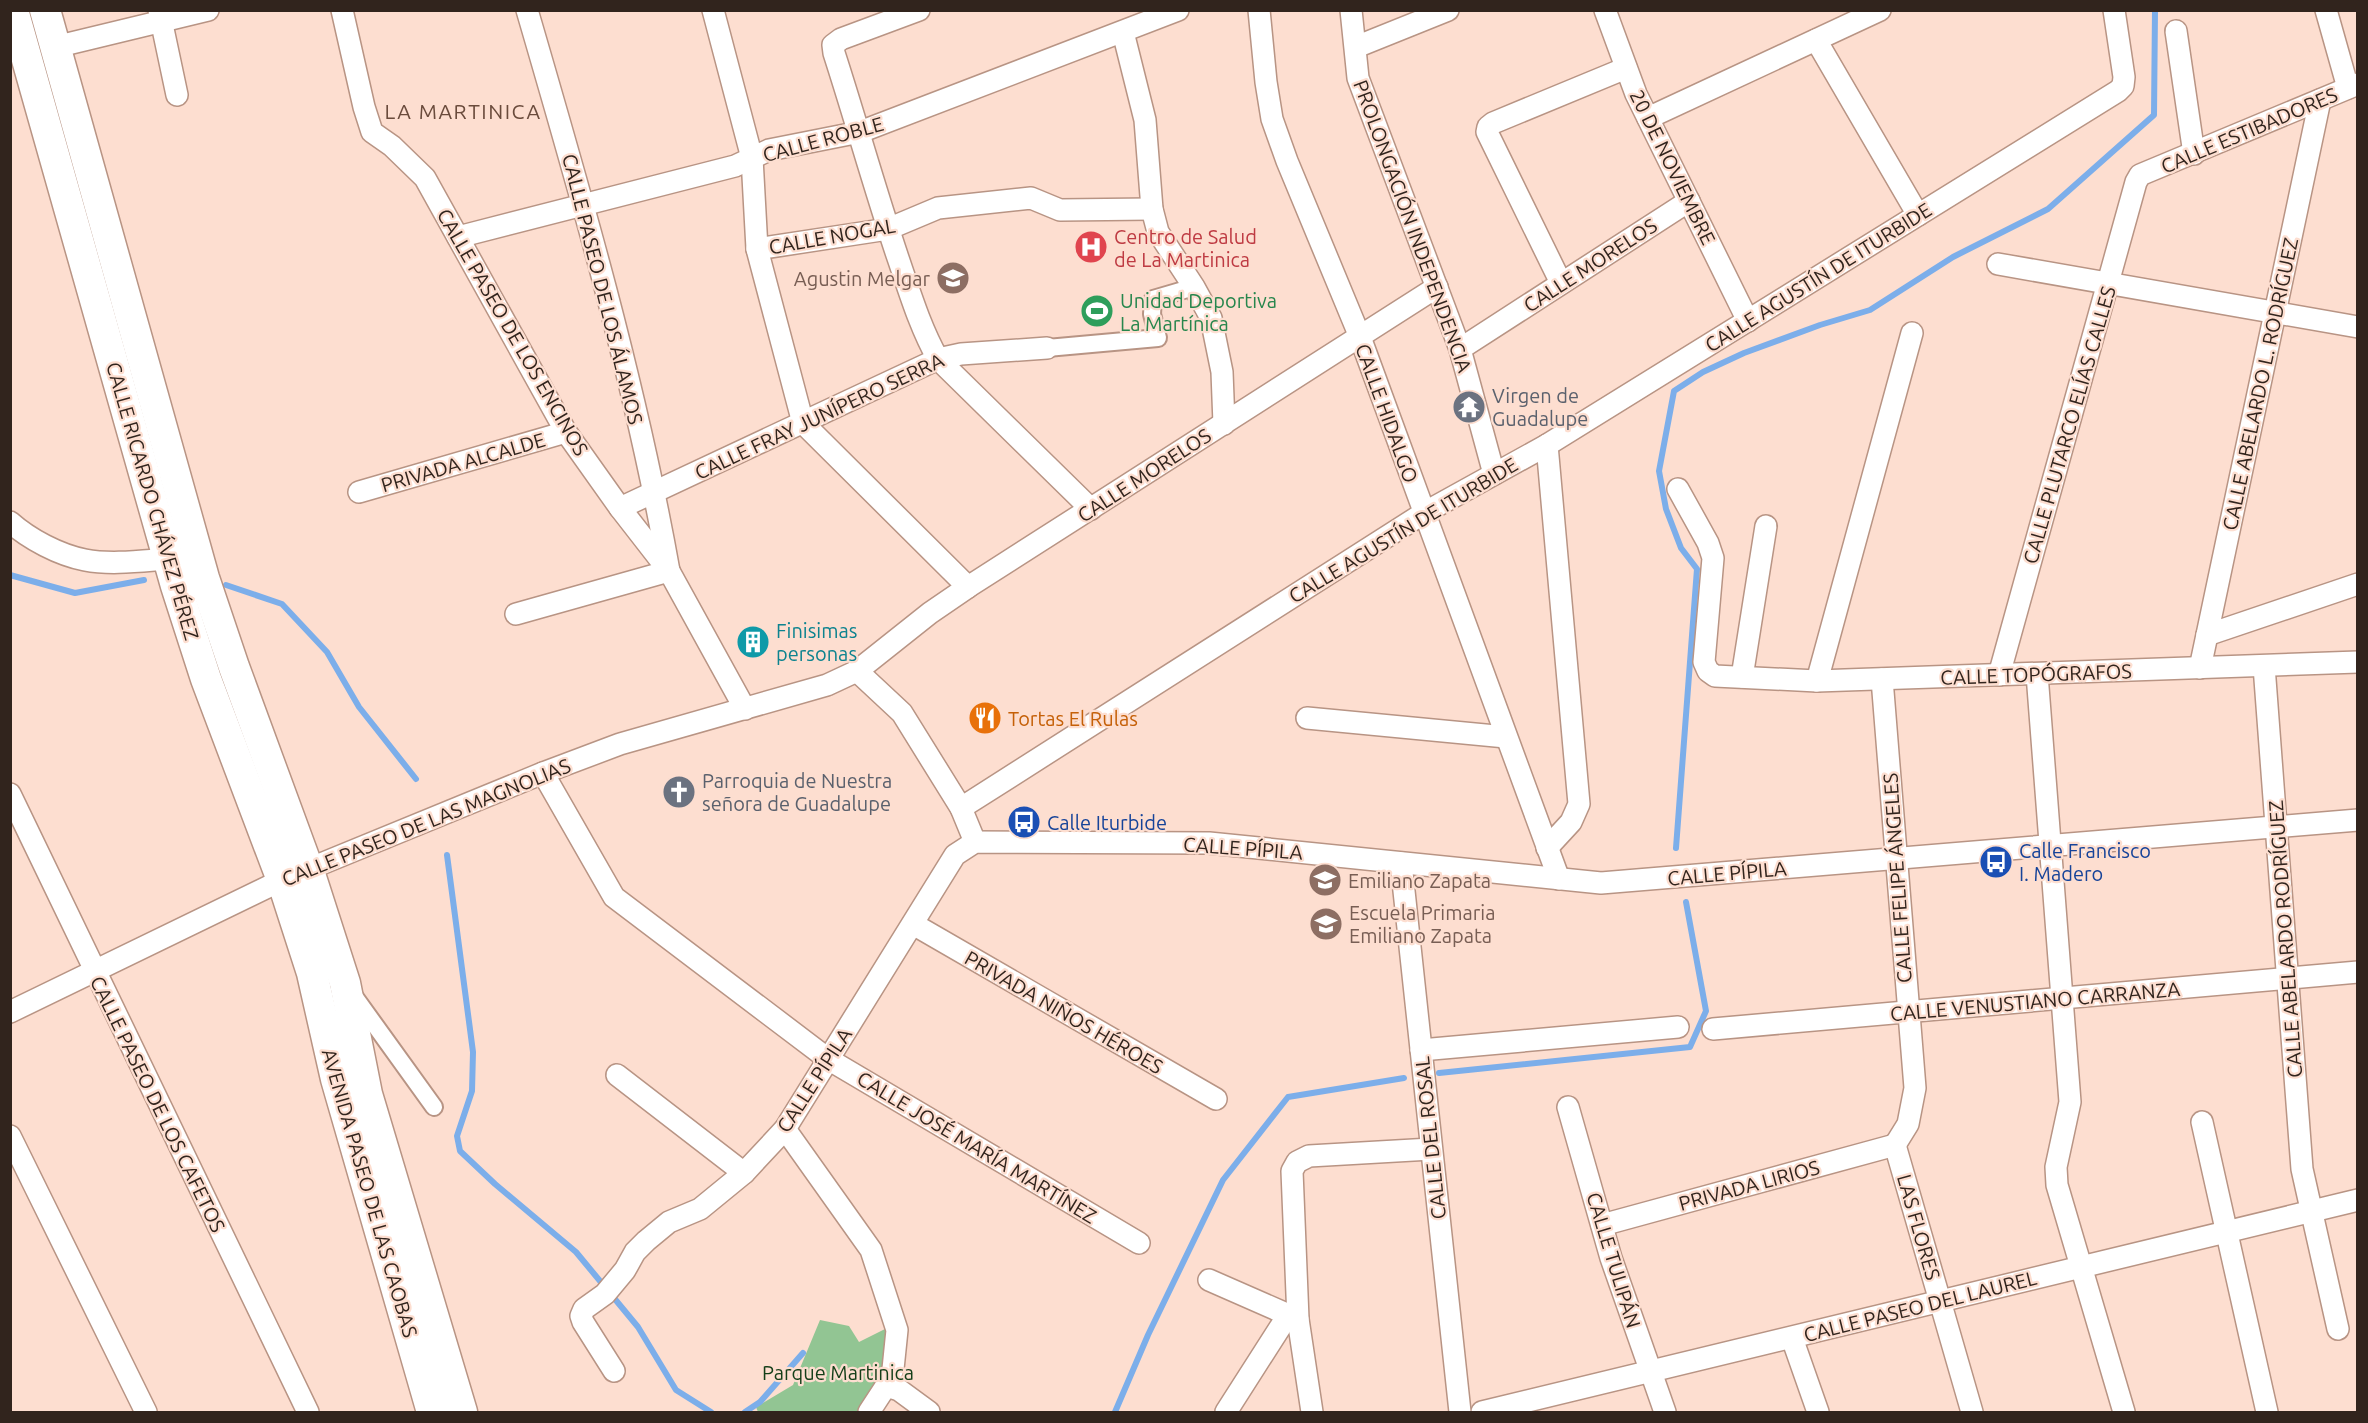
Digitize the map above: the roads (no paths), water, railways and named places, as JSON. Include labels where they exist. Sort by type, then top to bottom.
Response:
[{"type":"main road","name":"CALLE RICARDO CHÁVEZ PÉREZ","points":[[45,10],[183,574]]},
{"type":"main road","name":"CALLE RICARDO CHÁVEZ PÉREZ","points":[[13,19],[183,574],[234,667],[295,876],[312,973]]},
{"type":"main road","name":"CALLE RICARDO CHÁVEZ PÉREZ","points":[[295,876],[345,982]]},
{"type":"main road","name":"AVENIDA PASEO DE LAS CAOBAS","points":[[312,973],[336,1079],[432,1413]]},
{"type":"main road","name":"AVENIDA PASEO DE LAS CAOBAS","points":[[345,982],[367,1094],[462,1413]]},
{"type":"street","points":[[55,47],[160,16],[208,10]]},
{"type":"street","name":"CALLE PASEO DE LOS ENCINOS","points":[[342,10],[372,132],[425,178],[566,432],[620,508],[669,571],[745,709]]},
{"type":"street","name":"CALLE PASEO DE LOS ÁLAMOS","points":[[526,10],[584,205],[655,492],[669,571]]},
{"type":"street","points":[[713,10],[752,159],[757,249],[803,423],[968,587]]},
{"type":"street","points":[[919,10],[842,39],[833,45],[888,229],[923,334],[938,359],[1091,509]]},
{"type":"street","name":"CALLE ROBLE","points":[[458,237],[735,166],[769,150],[860,132],[1178,10]]},
{"type":"street","name":"CALLE HIDALGO","points":[[1259,10],[1272,119],[1287,161],[1360,336],[1559,879]]},
{"type":"street","name":"PROLONGACIÓN INDEPENDENCIA","points":[[1351,10],[1358,78],[1460,349],[1494,474]]},
{"type":"street","points":[[1356,46],[1448,10]]},
{"type":"street","name":"20 DE NOVIEMBRE","points":[[1605,10],[1626,68],[1648,118],[1748,321]]},
{"type":"street","points":[[1648,118],[1880,10]]},
{"type":"street","name":"CALLE AGUSTÍN DE ITURBIDE","points":[[961,808],[1424,513],[1547,445],[2123,86],[2124,77],[2114,10]]},
{"type":"street","points":[[2326,10],[2353,86]]},
{"type":"street","points":[[160,16],[177,95]]},
{"type":"street","points":[[2176,31],[2194,154]]},
{"type":"street","points":[[1123,32],[1145,120],[1152,209],[1158,232],[1211,318],[1222,372],[1224,424]]},
{"type":"street","points":[[1816,40],[1918,215]]},
{"type":"street","points":[[1561,284],[1487,132],[1488,127],[1626,68]]},
{"type":"street","name":"CALLE ESTIBADORES","points":[[2140,175],[2353,86]]},
{"type":"street","name":"CALLE ABELARDO L. RODRÍGUEZ","points":[[2200,668],[2320,100]]},
{"type":"street","name":"CALLE PLUTARCO ELÍAS CALLES","points":[[1999,675],[2136,182],[2140,175]]},
{"type":"street","name":"CALLE NOGAL","points":[[757,249],[888,229],[938,208],[1031,198],[1060,210],[1152,209]]},
{"type":"street","name":"CALLE MORELOS","points":[[1460,349],[1689,201]]},
{"type":"street","points":[[1998,264],[2358,327]]},
{"type":"street","name":"CALLE FRAY JUNÍPERO SERRA","points":[[620,508],[938,359],[961,354],[1158,338],[1152,314],[1153,300],[1194,287]]},
{"type":"street","name":"CALLE MORELOS","points":[[857,671],[930,613],[968,587],[1437,287]]},
{"type":"street","points":[[1817,681],[1912,333]]},
{"type":"street","name":"PRIVADA ALCALDE","points":[[359,492],[566,432]]},
{"type":"street","points":[[1547,445],[1579,804],[1571,822],[1547,848]]},
{"type":"street","name":"CALLE TOPÓGRAFOS","points":[[1678,489],[1708,543],[1713,558],[1704,662],[1708,671],[1715,676],[1817,681],[2358,662]]},
{"type":"street","points":[[10,522],[19,530],[55,549],[84,560],[118,562],[183,574]]},
{"type":"street","points":[[1742,677],[1766,526]]},
{"type":"street","points":[[516,614],[669,571]]},
{"type":"street","points":[[2207,635],[2358,584]]},
{"type":"street","name":"CALLE ABELARDO RODRÍGUEZ","points":[[2264,666],[2302,1169],[2338,1329]]},
{"type":"street","points":[[857,671],[903,713],[961,808],[975,842]]},
{"type":"street","name":"CALLE PASEO DE LAS MAGNOLIAS","points":[[10,1012],[295,876],[543,773],[620,744],[827,685],[857,671]]},
{"type":"street","points":[[2037,674],[2060,998],[2070,1102],[2056,1167],[2057,1185],[2124,1413]]},
{"type":"street","name":"CALLE FELIPE ÁNGELES","points":[[1882,679],[1916,1088],[1908,1124],[1895,1145]]},
{"type":"street","points":[[1307,718],[1506,737]]},
{"type":"street","name":"CALLE JOSÉ MARÍA MARTÍNEZ","points":[[543,773],[614,897],[828,1059],[1139,1243]]},
{"type":"street","name":"CALLE PASEO DE LOS CAFETOS","points":[[10,794],[308,1413]]},
{"type":"street","points":[[2049,846],[2358,820]]},
{"type":"street","name":"CALLE PÍPILA","points":[[614,1371],[581,1316],[584,1309],[605,1294],[625,1270],[635,1252],[669,1222],[700,1209],[744,1173],[785,1129],[955,855],[975,842],[1209,843],[1601,883],[2049,846]]},
{"type":"street","name":"CALLE DEL ROSAL","points":[[1401,863],[1460,1413]]},
{"type":"street","name":"PRIVADA NIÑOS HÉROES","points":[[913,924],[1216,1099]]},
{"type":"street","name":"CALLE VENUSTIANO CARRANZA","points":[[1713,1029],[2358,972]]},
{"type":"street","points":[[345,982],[434,1107]]},
{"type":"street","points":[[1421,1050],[1678,1027]]},
{"type":"street","points":[[616,1075],[744,1173]]},
{"type":"street","name":"CALLE TULIPÁN","points":[[1568,1107],[1602,1225],[1665,1413]]},
{"type":"street","points":[[2202,1122],[2267,1413]]},
{"type":"street","points":[[785,1129],[871,1250],[897,1330],[887,1413]]},
{"type":"street","points":[[10,1137],[146,1413]]},
{"type":"street","name":"PRIVADA LIRIOS","points":[[1602,1225],[1895,1145]]},
{"type":"street","name":"LAS FLORES","points":[[1895,1145],[1972,1413]]},
{"type":"street","points":[[1312,1413],[1293,1317],[1292,1171],[1297,1162],[1309,1156],[1431,1149]]},
{"type":"street","name":"CALLE PASEO DEL LAUREL","points":[[1482,1413],[2358,1200]]},
{"type":"street","points":[[1209,1280],[1293,1317]]},
{"type":"street","points":[[1226,1413],[1293,1317]]},
{"type":"street","points":[[1792,1338],[1818,1413]]},
{"type":"street","points":[[869,1413],[892,1382]]},
{"type":"street","points":[[892,1382],[929,1413]]},
{"type":"waterway","points":[[1676,848],[1697,569],[1681,548],[1666,509],[1659,471],[1674,391],[1703,372],[1744,353],[1820,325],[1870,310],[1953,257],[2048,209],[2154,115],[2155,10]]},
{"type":"waterway","points":[[10,575],[75,593],[144,580]]},
{"type":"waterway","points":[[226,585],[282,604],[327,652],[359,707],[416,779]]},
{"type":"waterway","points":[[447,855],[473,1052],[472,1091],[457,1136],[460,1151],[495,1184],[576,1252],[638,1327],[676,1390],[711,1412]]},
{"type":"waterway","points":[[1439,1073],[1690,1047],[1706,1011],[1686,902]]},
{"type":"waterway","points":[[1115,1412],[1148,1335],[1223,1180],[1288,1097],[1404,1078]]},
{"type":"waterway","points":[[745,1412],[760,1402],[803,1353]]},
{"type":"place","name":"Centro de Salud de La Martinica","points":[[1091,247]]},
{"type":"place","name":"Agustin Melgar","points":[[953,278]]},
{"type":"place","name":"Unidad Deportiva La Martínica","points":[[1097,311]]},
{"type":"place","name":"Virgen de Guadalupe","points":[[1469,407]]},
{"type":"place","name":"Finisimas personas","points":[[753,642]]},
{"type":"place","name":"Tortas El Rulas","points":[[985,718]]},
{"type":"place","name":"Parroquia de Nuestra señora de Guadalupe","points":[[679,792]]},
{"type":"place","name":"Calle Iturbide","points":[[1024,822]]},
{"type":"place","name":"Calle Francisco I. Madero","points":[[1996,862]]},
{"type":"place","name":"Emiliano Zapata","points":[[1325,880]]},
{"type":"place","name":"Escuela Primaria Emiliano Zapata","points":[[1326,924]]},
{"type":"district","name":"LA MARTINICA","points":[[463,111]]},
{"type":"park label","name":"Parque Martinica","points":[[838,1372]]}]
